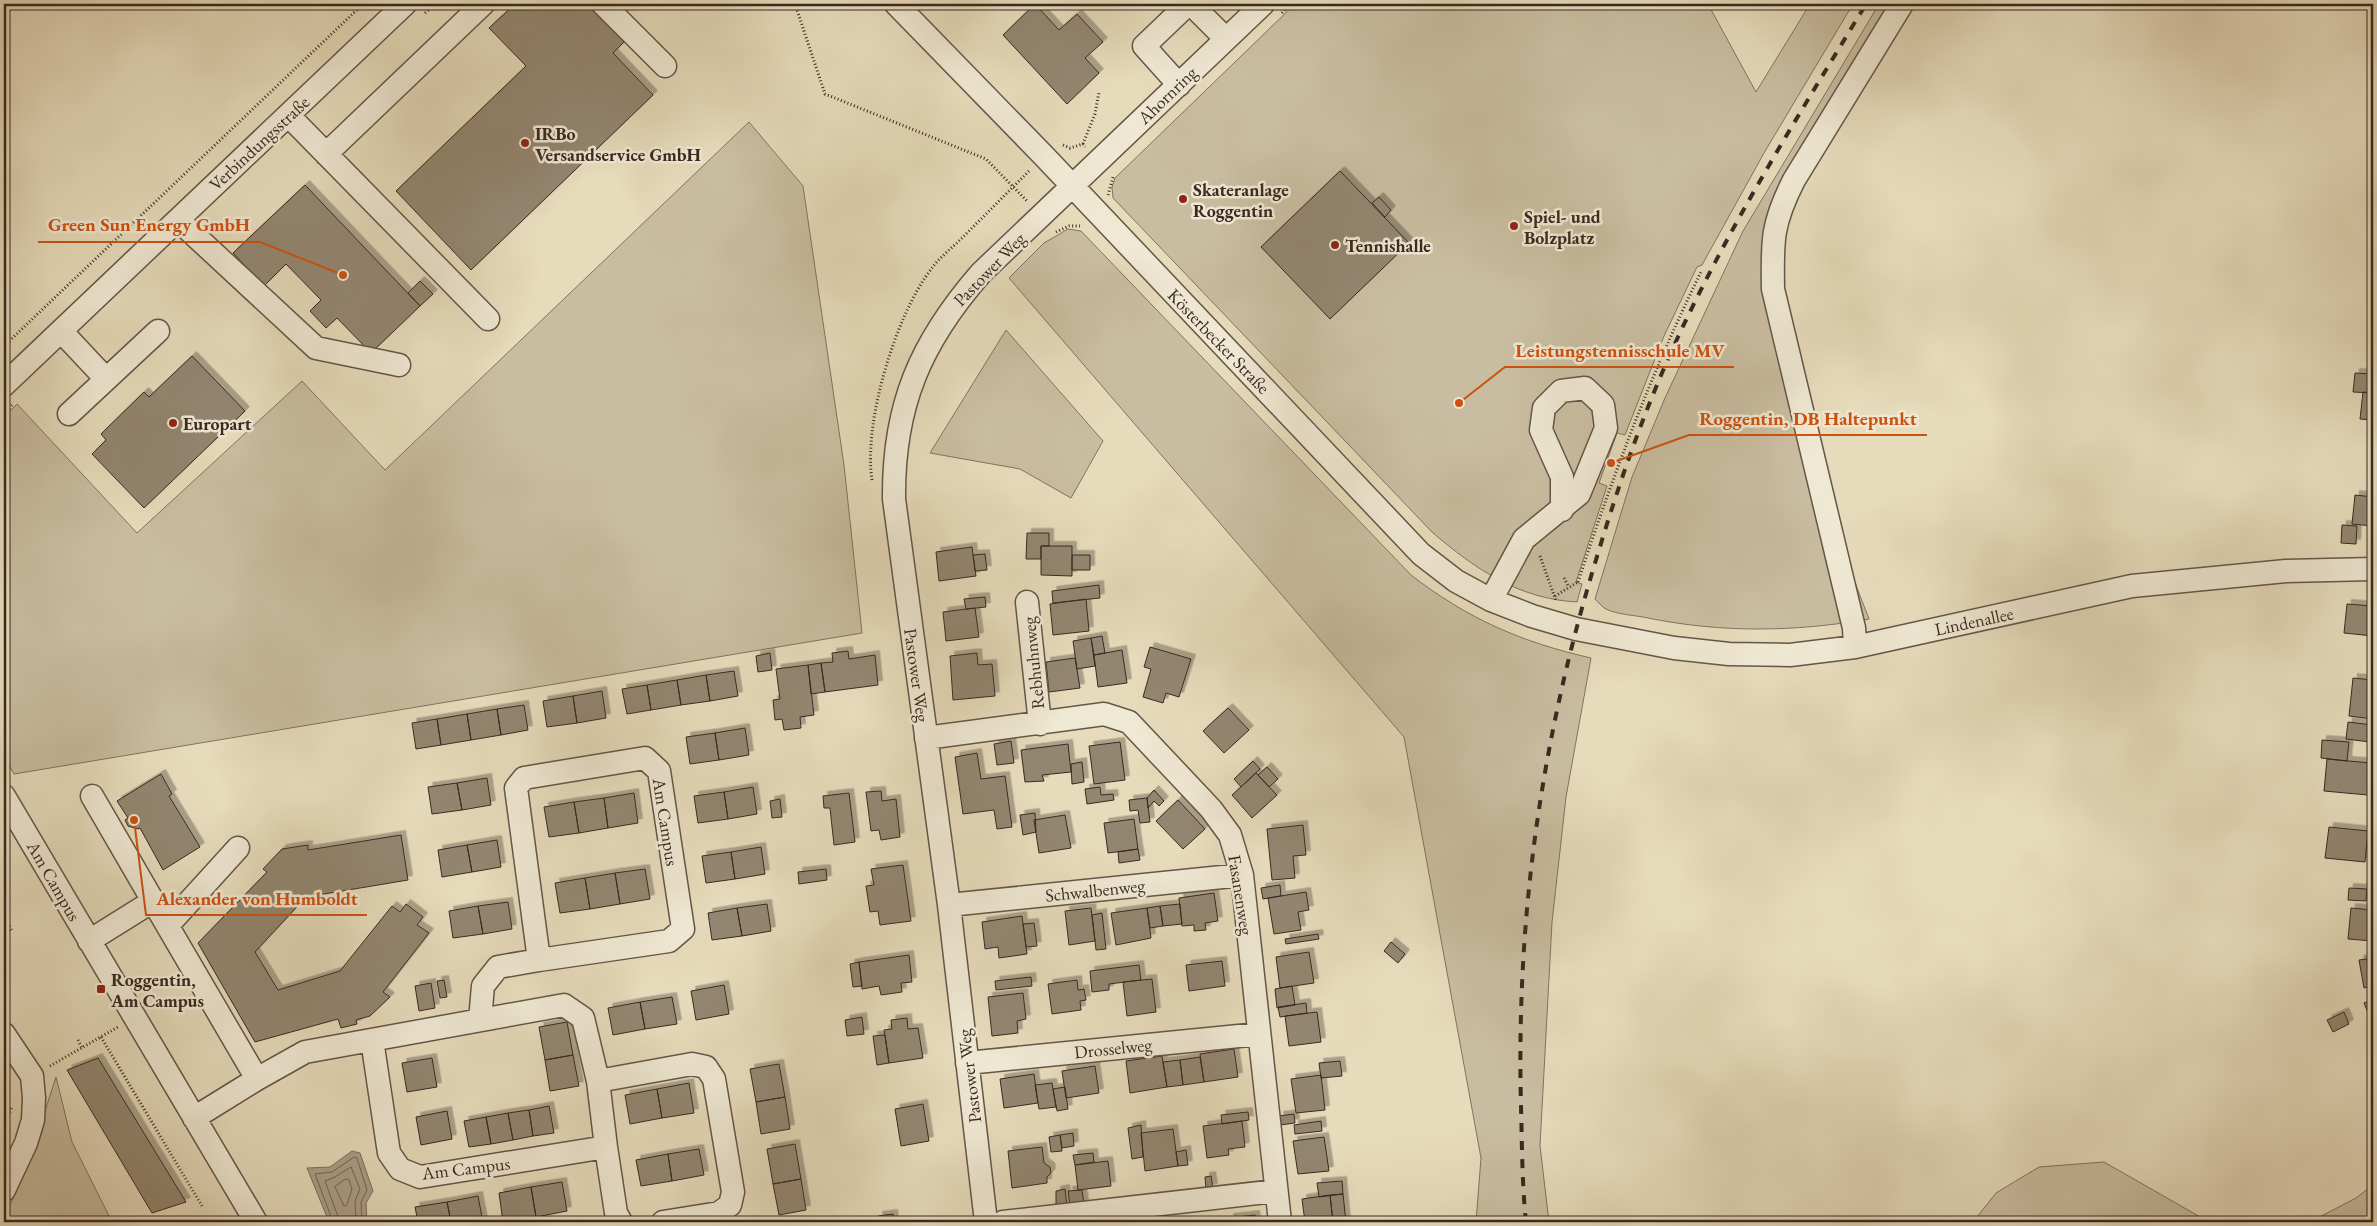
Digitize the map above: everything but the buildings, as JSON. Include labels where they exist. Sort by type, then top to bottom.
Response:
[{"type":"street","name":"Verbindungsstraße","points":[[4,385],[405,4]]},
{"type":"street","points":[[326,154],[483,4]]},
{"type":"street","points":[[603,4],[665,66]]},
{"type":"street","points":[[1179,84],[1144,46],[1190,4],[1226,39]]},
{"type":"street","name":"Ahornring","points":[[1072,187],[1263,4]]},
{"type":"street","points":[[1855,647],[1854,628],[1773,289],[1772,242],[1779,209],[1794,180],[1902,4]]},
{"type":"street","name":"Kösterbecker Straße","points":[[904,6],[1072,187],[1421,554],[1456,581],[1491,600],[1532,616],[1576,629]]},
{"type":"street","points":[[289,116],[488,319]]},
{"type":"street","name":"Pastower Weg","points":[[986,1222],[949,905],[894,499],[894,462],[898,431],[917,368],[956,301],[981,273],[1049,228],[1072,187]]},
{"type":"street","points":[[178,220],[316,348],[399,365]]},
{"type":"street","points":[[69,414],[158,330]]},
{"type":"street","points":[[61,331],[106,379]]},
{"type":"street","points":[[1491,600],[1524,539],[1562,510],[1579,494],[1606,428],[1604,405],[1585,388],[1561,391],[1544,408],[1541,430],[1562,477],[1562,510]]},
{"type":"street","name":"Lindenallee","points":[[1576,629],[1674,648],[1729,654],[1790,655],[1855,647],[2132,586],[2286,571],[2373,569]]},
{"type":"street","name":"Rebhuhnweg","points":[[1027,602],[1040,724]]},
{"type":"street","name":"Fasanenweg","points":[[926,738],[1104,714],[1130,722],[1211,809],[1230,835],[1242,875],[1280,1222]]},
{"type":"street","name":"Am Campus","points":[[480,1020],[483,986],[498,967],[623,950],[669,941],[683,929],[659,771],[645,758],[524,778],[516,788],[539,960]]},
{"type":"street","name":"Am Campus","points":[[4,796],[256,1222]]},
{"type":"street","points":[[92,796],[257,1079]]},
{"type":"street","points":[[168,925],[238,848]]},
{"type":"street","name":"Schwalbenweg","points":[[949,905],[1242,875]]},
{"type":"street","name":"Am Campus","points":[[89,941],[153,901]]},
{"type":"street","points":[[194,1118],[305,1052],[564,1005],[583,1018],[598,1081],[616,1213],[621,1222]]},
{"type":"street","points":[[4,1034],[32,1076],[33,1120],[26,1143],[4,1190]]},
{"type":"street","name":"Drosselweg","points":[[967,1063],[1259,1034]]},
{"type":"street","name":"Am Campus","points":[[372,1040],[388,1152],[400,1169],[420,1177],[606,1148]]},
{"type":"street","points":[[598,1081],[692,1064],[706,1067],[714,1080],[733,1192],[730,1204],[719,1213],[663,1222]]},
{"type":"street","points":[[1003,1222],[1276,1191]]},
{"type":"path","points":[[4,346],[363,4]]},
{"type":"path","points":[[794,4],[825,94],[986,159],[1049,228],[1080,226],[1087,233]]},
{"type":"path","points":[[1083,144],[1095,114],[1099,92]]},
{"type":"path","points":[[1578,582],[1607,493],[1644,396],[1702,270]]},
{"type":"path","points":[[1532,533],[1555,596],[1556,604]]},
{"type":"path","points":[[1555,596],[1578,582],[1581,576],[1584,577]]},
{"type":"path","points":[[1564,578],[1569,587]]},
{"type":"path","points":[[4,916],[12,931]]},
{"type":"path","points":[[32,1076],[135,1018]]},
{"type":"path","points":[[101,1037],[202,1206]]},
{"type":"path","points":[[78,1040],[82,1048]]},
{"type":"shaded area","points":[[1295,4],[1708,4],[1756,92],[1810,4],[1853,4],[1764,153],[1702,265],[1697,267],[1664,336],[1625,435],[1617,433],[1599,483],[1607,486],[1576,582],[1582,584],[1577,602],[1556,600],[1517,588],[1481,570],[1448,546],[1432,532],[1113,198],[1112,187],[1115,178]]},
{"type":"shaded area","points":[[1879,4],[1912,4],[1788,210],[1780,254],[1783,298],[1847,562],[1869,619],[1786,628],[1731,628],[1676,623],[1621,614],[1606,609],[1595,599],[1632,477],[1665,398],[1743,231]]},
{"type":"shaded area","points":[[749,122],[803,186],[844,465],[862,633],[14,774],[4,756],[4,417],[17,404],[137,533],[302,381],[385,470]]},
{"type":"shaded area","points":[[1068,229],[1081,231],[1411,575],[1453,604],[1496,627],[1541,644],[1591,658],[1566,797],[1552,922],[1540,1146],[1549,1222],[1476,1222],[1481,1158],[1404,737],[1009,278],[1044,243]]},
{"type":"shaded area","points":[[1006,330],[1103,441],[1071,498],[1020,469],[930,453]]},
{"type":"shaded area","points":[[56,1077],[72,1142],[112,1222],[4,1222],[4,1218],[26,1170]]},
{"type":"shaded area","points":[[2104,1162],[2209,1222],[1973,1222],[1996,1193],[2039,1167]]},
{"type":"shaded area","points":[[2373,1185],[2373,1222],[2310,1222],[2356,1198]]},
{"type":"water","points":[[352,1151],[360,1153],[373,1191],[366,1203],[367,1222],[329,1222],[307,1168],[330,1167]]},
{"type":"railway","points":[[1526,1222],[1522,1164],[1521,1034],[1528,894],[1548,756],[1562,687],[1579,619],[1625,469],[1655,389],[1678,337],[1744,209],[1866,4]]},
{"type":"place","name":"IRBo Versandservice GmbH","points":[[525,143]]},
{"type":"place","name":"Skateranlage Roggentin","points":[[1183,199]]},
{"type":"place","name":"Spiel- und Bolzplatz","points":[[1514,226]]},
{"type":"place","name":"Tennishalle","points":[[1335,245]]},
{"type":"place","name":"Green Sun Energy GmbH","points":[[343,275]]},
{"type":"place","name":"Leistungstennisschule MV","points":[[1459,403]]},
{"type":"place","name":"Europart","points":[[173,423]]},
{"type":"place","name":"Roggentin, DB Haltepunkt","points":[[1611,463]]},
{"type":"place","name":"Alexander von Humboldt","points":[[134,820]]},
{"type":"place","name":"Roggentin, Am Campus","points":[[101,989]]}]
